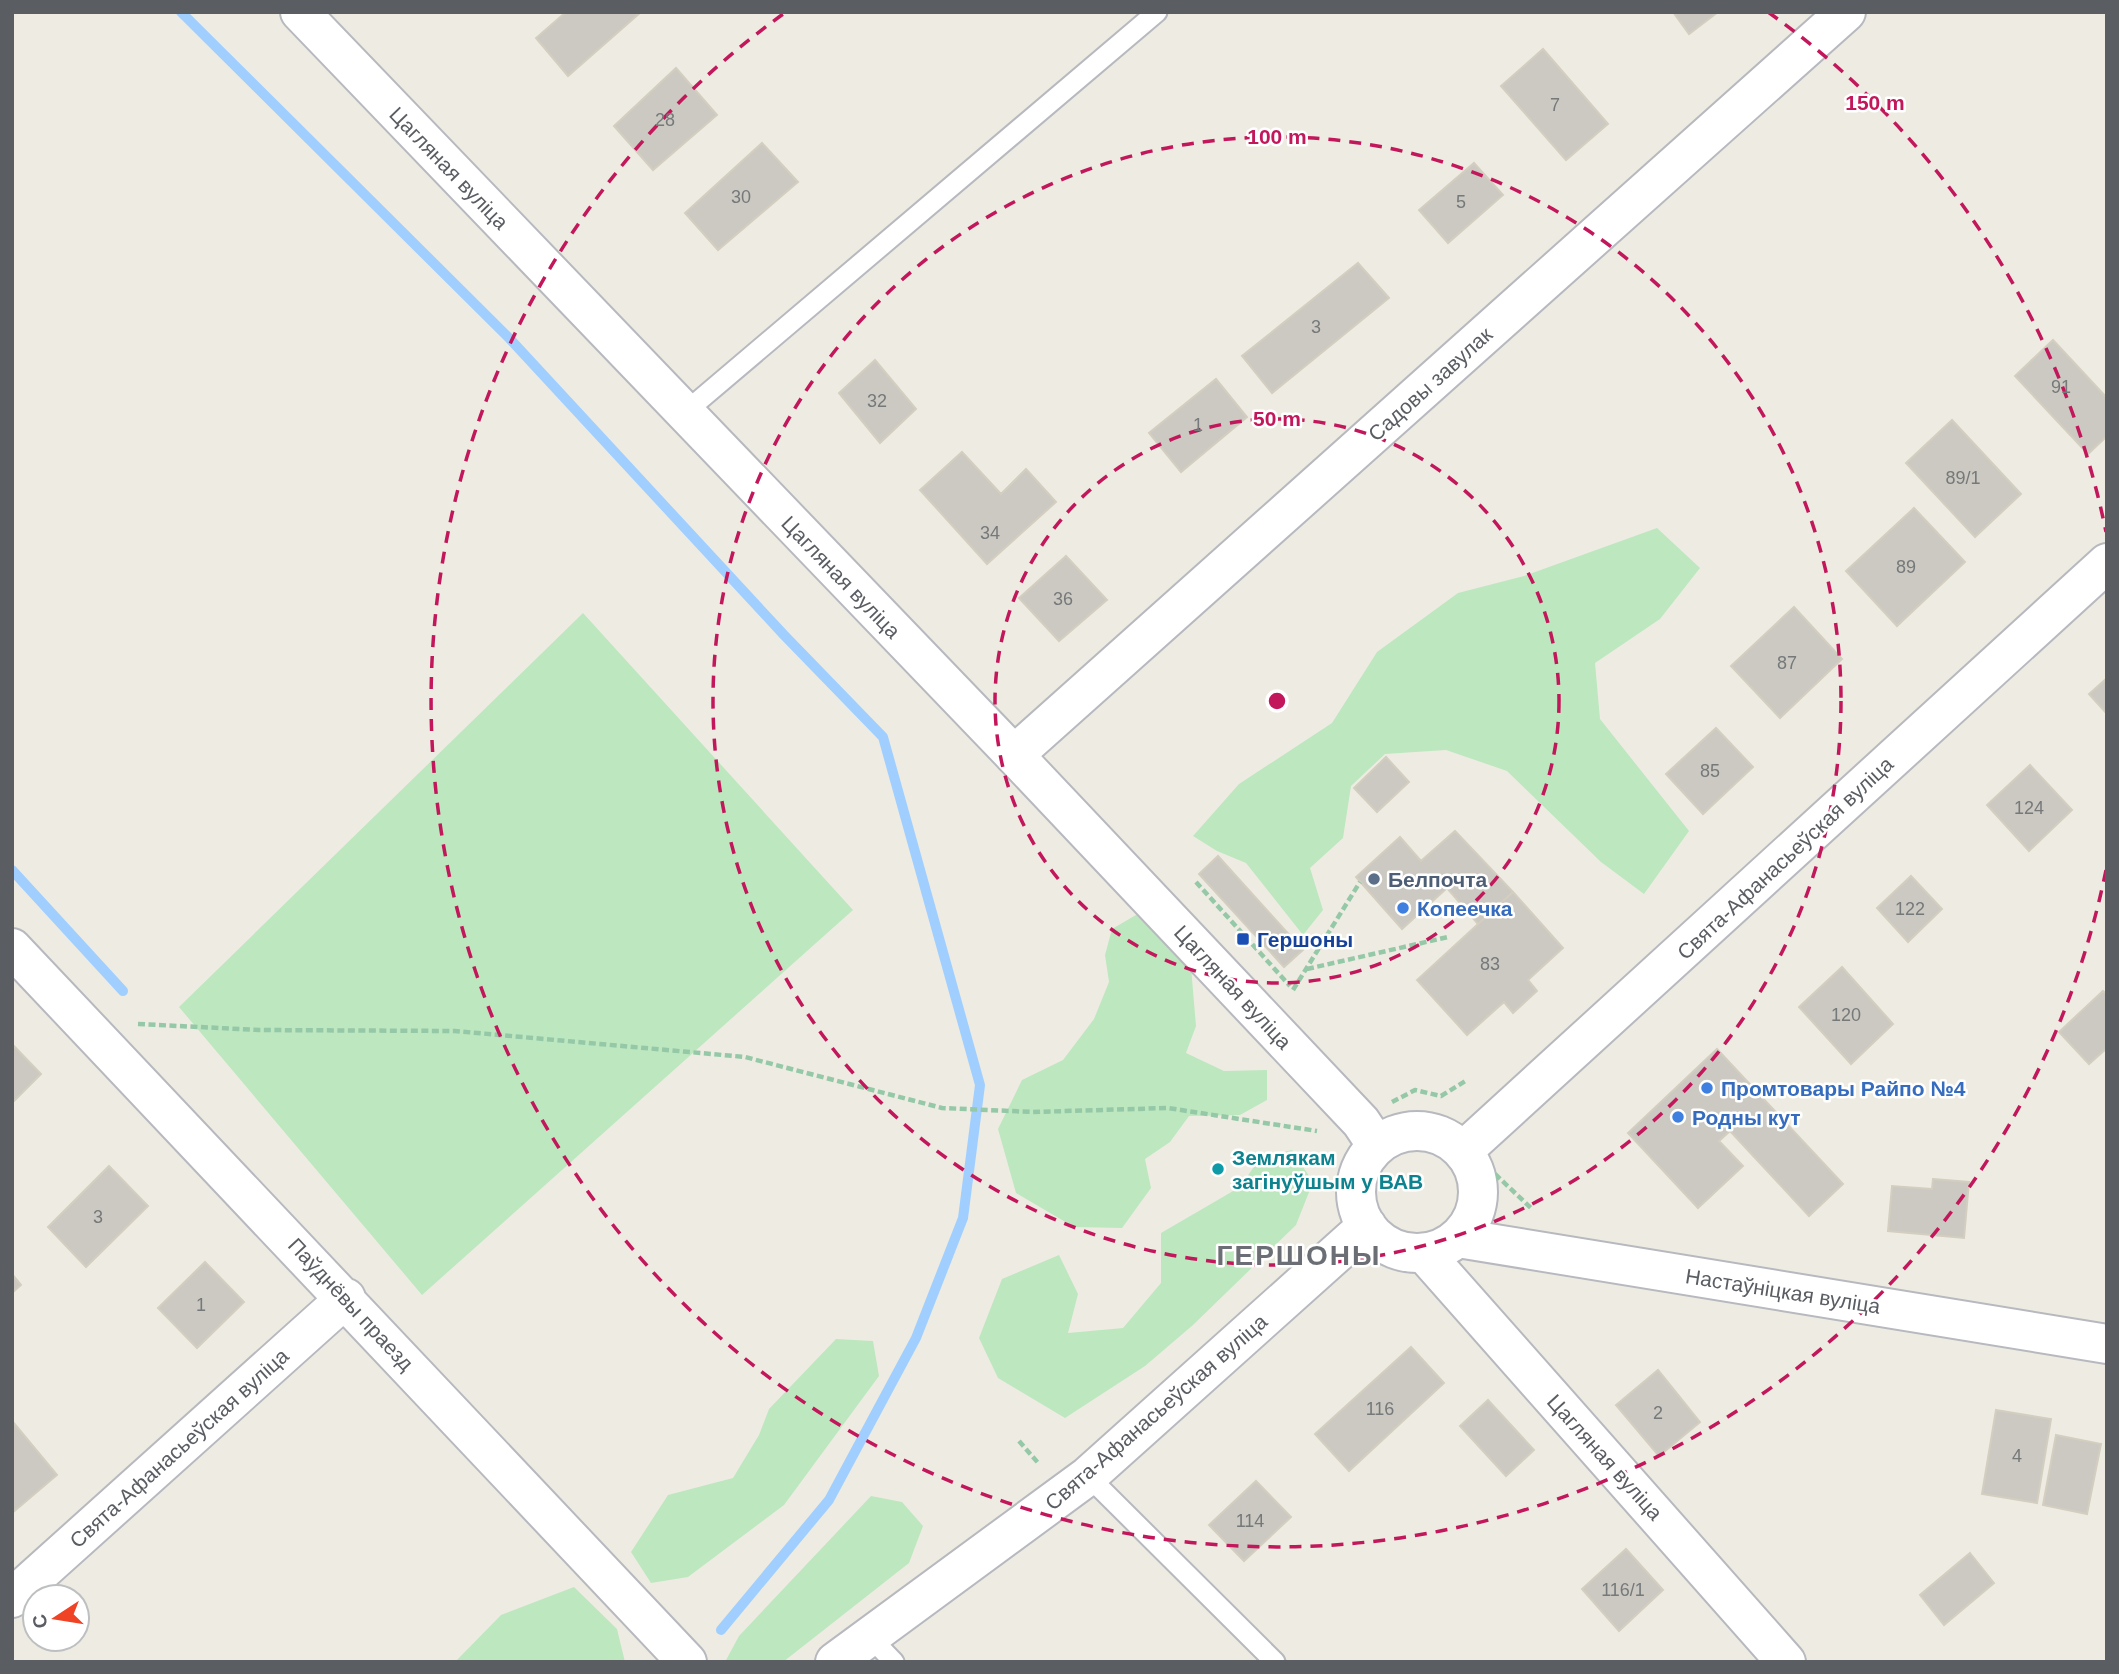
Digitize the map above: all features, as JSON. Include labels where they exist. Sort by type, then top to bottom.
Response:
[{"type":"street","name":"Цагляная вуліца","points":[[300,12],[682,414],[1014,755],[1368,1134]]},
{"type":"street","name":"Садовы завулак","points":[[1014,755],[1846,12]]},
{"type":"street","name":"Свята-Афанасьеўская вуліца","points":[[1463,1151],[2107,563]]},
{"type":"street","name":"Паўднёвы праезд","points":[[12,948],[346,1298],[687,1662]]},
{"type":"street","points":[[1411,1131],[1430,1132],[1448,1139],[1463,1151],[1474,1168],[1478,1186],[1477,1205],[1470,1223],[1458,1238],[1442,1248],[1424,1253],[1404,1252],[1387,1245],[1367,1226],[1357,1198],[1358,1179],[1368,1134],[1393,1136],[1411,1131]]},
{"type":"street","name":"Свята-Афанасьеўская вуліца","points":[[835,1662],[881,1649],[1088,1476],[1367,1226]]},
{"type":"street","name":"Настаўніцкая вуліца","points":[[1458,1238],[2107,1344]]},
{"type":"street","name":"Цагляная вуліца","points":[[1424,1253],[1786,1662]]},
{"type":"street","name":"Свята-Афанасьеўская вуліца","points":[[12,1598],[346,1298]]},
{"type":"lane","points":[[682,414],[1157,12]]},
{"type":"lane","points":[[1088,1476],[1275,1662]]},
{"type":"path","points":[[1293,990],[1360,882]]},
{"type":"path","points":[[1307,969],[1447,937]]},
{"type":"path","points":[[82,1022],[260,1030],[455,1031],[745,1057],[942,1108],[1033,1112],[1168,1108],[1321,1132],[1368,1134],[1415,1090],[1441,1096],[1466,1080]]},
{"type":"green space","points":[[1657,528],[1700,568],[1660,619],[1595,663],[1600,719],[1689,831],[1644,894],[1601,862],[1507,771],[1446,750],[1385,754],[1351,786],[1343,838],[1310,868],[1323,910],[1303,935],[1246,863],[1217,851],[1193,836],[1239,784],[1332,723],[1377,652],[1458,593],[1524,576]]},
{"type":"green space","points":[[583,613],[853,910],[422,1295],[179,1007]]},
{"type":"green space","points":[[1141,912],[1190,955],[1196,1026],[1186,1053],[1224,1071],[1267,1070],[1267,1100],[1240,1115],[1189,1116],[1170,1142],[1145,1159],[1151,1188],[1122,1228],[1074,1227],[1016,1193],[998,1129],[1022,1080],[1063,1060],[1094,1019],[1109,982],[1105,955],[1112,929]]},
{"type":"green space","points":[[1292,1150],[1313,1182],[1296,1225],[1193,1325],[1145,1366],[1065,1418],[998,1378],[979,1338],[1002,1279],[1059,1255],[1078,1294],[1068,1333],[1123,1328],[1161,1283],[1161,1233],[1240,1187],[1260,1158]]},
{"type":"green space","points":[[836,1339],[873,1341],[879,1376],[784,1505],[688,1577],[651,1583],[631,1552],[668,1495],[733,1478],[759,1435],[769,1409]]},
{"type":"green space","points":[[871,1496],[902,1502],[923,1526],[909,1563],[783,1662],[725,1662],[739,1636]]},
{"type":"green space","points":[[574,1587],[617,1629],[625,1662],[455,1662],[501,1615]]},
{"type":"building","points":[[566,12],[641,12],[568,76],[536,38]]},
{"type":"building","points":[[1673,12],[1718,12],[1689,34]]},
{"type":"building","points":[[1543,49],[1608,124],[1566,160],[1501,86]]},
{"type":"building","points":[[676,68],[717,115],[653,170],[614,126]]},
{"type":"building","points":[[762,143],[798,182],[718,250],[685,213]]},
{"type":"building","points":[[1474,163],[1503,195],[1448,243],[1419,210]]},
{"type":"building","points":[[1358,263],[1389,298],[1272,393],[1242,356]]},
{"type":"building","points":[[2053,340],[2107,398],[2107,436],[2088,454],[2015,376]]},
{"type":"building","points":[[875,360],[916,409],[880,443],[839,393]]},
{"type":"building","points":[[1216,379],[1247,417],[1181,472],[1149,433]]},
{"type":"building","points":[[1952,420],[2021,494],[1975,537],[1906,463]]},
{"type":"building","points":[[962,452],[1001,494],[1026,469],[1056,502],[987,564],[920,490]]},
{"type":"building","points":[[1914,508],[1965,562],[1897,626],[1846,571]]},
{"type":"building","points":[[1066,556],[1107,600],[1059,641],[1019,598]]},
{"type":"building","points":[[1794,607],[1842,659],[1780,718],[1731,666]]},
{"type":"building","points":[[2107,678],[2107,714],[2089,694]]},
{"type":"building","points":[[1716,728],[1753,767],[1703,814],[1666,774]]},
{"type":"building","points":[[1386,757],[1409,782],[1377,812],[1354,788]]},
{"type":"building","points":[[2030,765],[2072,810],[2029,851],[1987,805]]},
{"type":"building","points":[[1455,831],[1513,892],[1478,924],[1447,888],[1402,929],[1356,877],[1400,837],[1421,861]]},
{"type":"building","points":[[1218,856],[1303,950],[1284,967],[1199,874]]},
{"type":"building","points":[[1911,876],[1942,909],[1908,942],[1877,908]]},
{"type":"building","points":[[1513,892],[1563,948],[1528,980],[1537,991],[1513,1013],[1504,1002],[1467,1035],[1417,980]]},
{"type":"building","points":[[1842,967],[1893,1024],[1851,1064],[1799,1007]]},
{"type":"building","points":[[2103,991],[2107,995],[2107,1048],[2089,1064],[2059,1032]]},
{"type":"building","points":[[12,1044],[41,1074],[12,1103]]},
{"type":"building","points":[[1717,1049],[1843,1184],[1809,1216],[1730,1131],[1719,1141],[1743,1166],[1698,1208],[1628,1133]]},
{"type":"building","points":[[109,1166],[148,1206],[86,1267],[48,1227]]},
{"type":"building","points":[[1933,1179],[1969,1182],[1964,1238],[1888,1231],[1892,1186],[1932,1189]]},
{"type":"building","points":[[205,1262],[244,1302],[197,1348],[158,1308]]},
{"type":"building","points":[[12,1274],[21,1285],[12,1293]]},
{"type":"building","points":[[1411,1347],[1444,1383],[1349,1471],[1315,1434]]},
{"type":"building","points":[[1658,1370],[1700,1422],[1659,1456],[1616,1405]]},
{"type":"building","points":[[1488,1400],[1534,1450],[1506,1476],[1460,1426]]},
{"type":"building","points":[[1996,1410],[2051,1419],[2037,1503],[1982,1494]]},
{"type":"building","points":[[12,1423],[57,1475],[12,1513]]},
{"type":"building","points":[[2056,1435],[2101,1444],[2087,1514],[2043,1505]]},
{"type":"building","points":[[1256,1481],[1291,1517],[1244,1561],[1209,1525]]},
{"type":"building","points":[[1626,1549],[1663,1590],[1619,1631],[1582,1589]]},
{"type":"building","points":[[1970,1553],[1994,1583],[1944,1625],[1920,1595]]},
{"type":"waterway","points":[[181,12],[509,338],[784,635],[883,737],[980,1085],[963,1218],[916,1338],[829,1500],[721,1630]]},
{"type":"waterway","points":[[12,870],[123,991]]},
{"type":"place","name":"Белпочта","points":[[1374,879]]},
{"type":"place","name":"Копеечка","points":[[1403,908]]},
{"type":"place","name":"Гершоны","points":[[1243,939]]},
{"type":"place","name":"Промтовары Райпо №4","points":[[1707,1088]]},
{"type":"place","name":"Родны кут","points":[[1678,1117]]},
{"type":"place","name":"Землякам загінуўшым у ВАВ","points":[[1218,1169]]},
{"type":"district","name":"ГЕРШОНЫ","points":[[1299,1255]]}]
